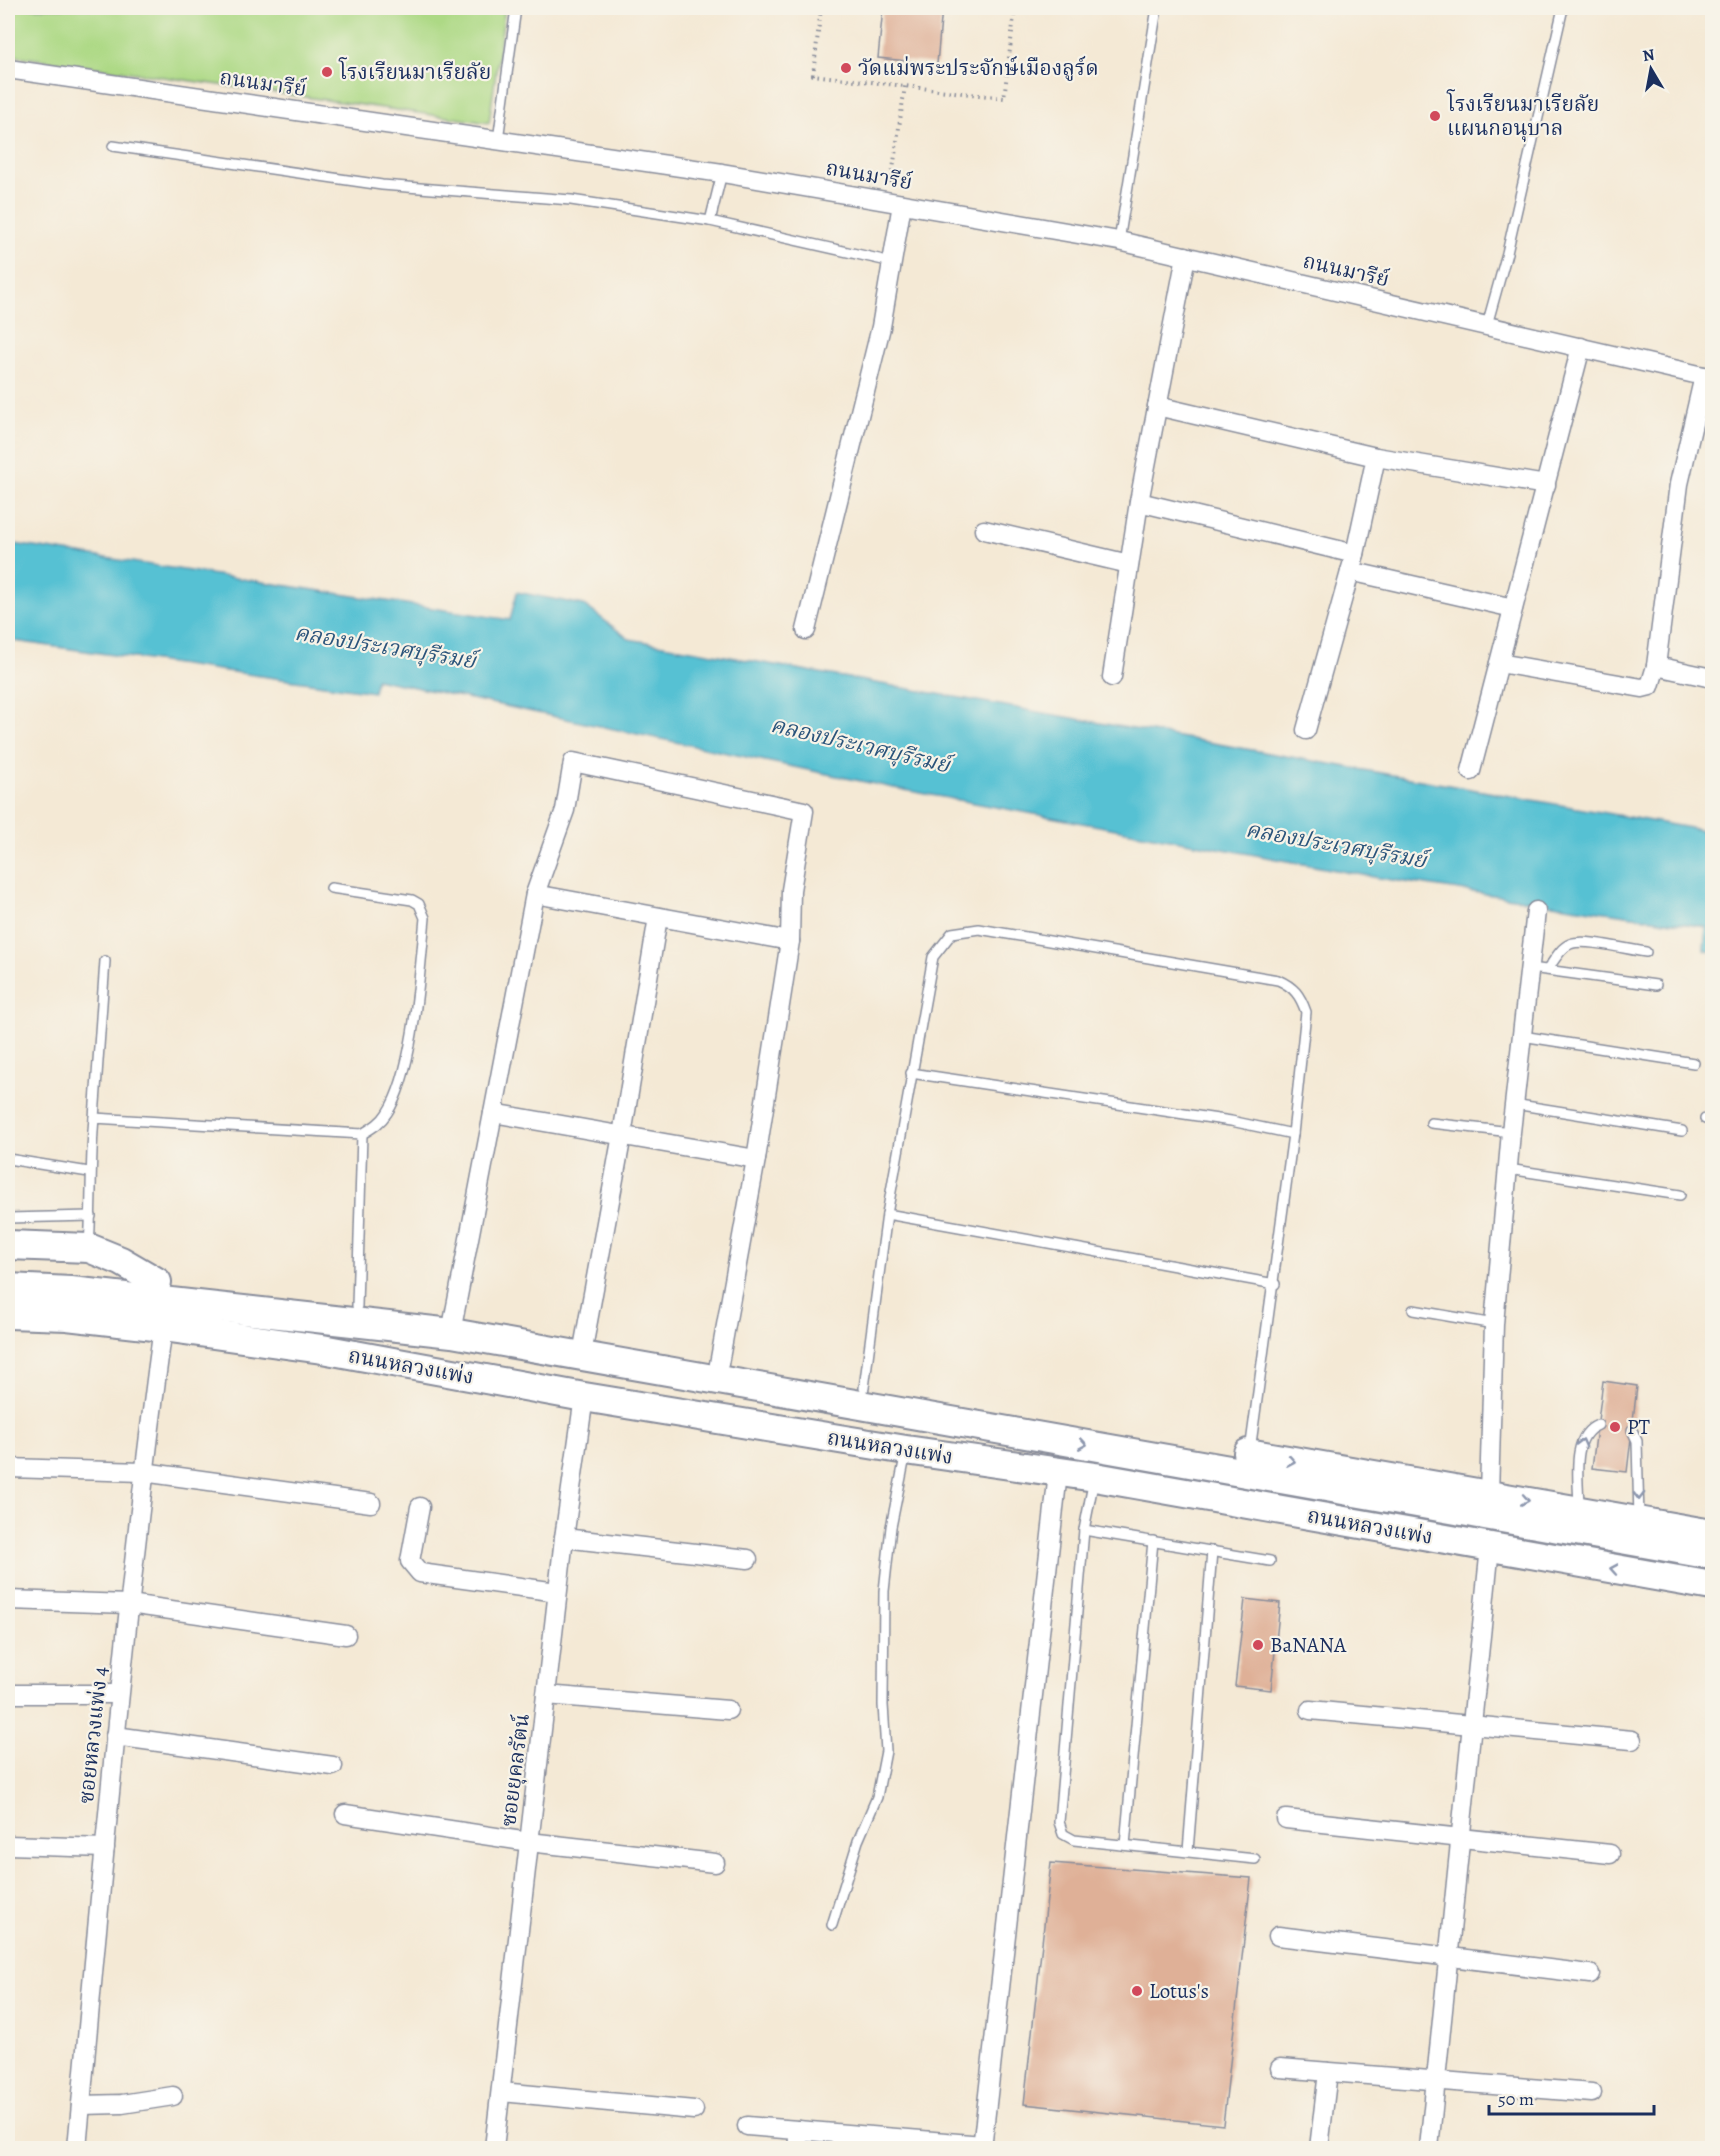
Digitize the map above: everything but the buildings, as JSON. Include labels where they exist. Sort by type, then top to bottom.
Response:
[{"type":"main road","points":[[8,1245],[89,1248],[121,1261],[157,1282]]},
{"type":"main road","points":[[8,1275],[157,1282],[357,1306],[864,1388],[1713,1534]]},
{"type":"main road","points":[[8,1288],[71,1291],[452,1333],[1713,1555]]},
{"type":"main road","points":[[8,1299],[58,1302],[227,1321],[849,1428],[1361,1506],[1713,1568]]},
{"type":"main road","name":"ถนนหลวงแพ่ง","points":[[8,1314],[67,1316],[322,1349],[584,1397],[906,1450],[1095,1477],[1713,1586]]},
{"type":"main road","points":[[8,1333],[102,1335],[161,1327]]},
{"type":"street","name":"ถนนมารีย์","points":[[8,69],[722,172],[1119,241],[1708,377]]},
{"type":"street","points":[[806,630],[881,327],[892,262],[895,202]]},
{"type":"street","points":[[1112,677],[1139,501],[1186,256]]},
{"type":"street","points":[[1471,771],[1581,347]]},
{"type":"street","points":[[1499,663],[1642,688],[1650,686],[1656,666],[1679,484],[1708,377]]},
{"type":"street","points":[[1157,406],[1376,458],[1546,485]]},
{"type":"street","points":[[1306,730],[1353,562],[1376,458]]},
{"type":"street","points":[[1139,501],[1513,608]]},
{"type":"street","points":[[984,530],[1129,564]]},
{"type":"street","points":[[1656,666],[1713,678]]},
{"type":"street","points":[[453,1322],[535,894],[565,810],[573,762],[804,811],[791,890],[790,941],[756,1159],[719,1364]]},
{"type":"street","points":[[535,894],[790,941]]},
{"type":"street","points":[[1489,1494],[1494,1324],[1522,1036],[1539,969],[1536,911]]},
{"type":"street","points":[[584,1343],[622,1135],[658,917]]},
{"type":"street","points":[[493,1113],[756,1159]]},
{"type":"street","name":"ซอยหลวงแพ่ง 4","points":[[77,2148],[118,1694],[161,1327]]},
{"type":"street","name":"ซอยยุคลรัตน์","points":[[494,2148],[557,1592],[584,1397]]},
{"type":"street","points":[[8,1468],[143,1472],[371,1503]]},
{"type":"street","points":[[747,2126],[983,2147],[1058,1473]]},
{"type":"street","points":[[420,1507],[410,1561],[420,1573],[557,1592]]},
{"type":"street","points":[[564,1538],[748,1559]]},
{"type":"street","points":[[1429,2148],[1490,1547]]},
{"type":"street","points":[[8,1600],[129,1604],[346,1635]]},
{"type":"street","points":[[8,1694],[118,1694]]},
{"type":"street","points":[[546,1695],[728,1710]]},
{"type":"street","points":[[1310,1710],[1632,1740]]},
{"type":"street","points":[[115,1736],[333,1766]]},
{"type":"street","points":[[345,1814],[529,1842],[715,1863]]},
{"type":"street","points":[[1286,1819],[1610,1854]]},
{"type":"street","points":[[8,1845],[105,1848]]},
{"type":"street","points":[[1278,1936],[1590,1974]]},
{"type":"street","points":[[1280,2068],[1592,2094]]},
{"type":"street","points":[[1318,2148],[1328,2072]]},
{"type":"street","points":[[501,2092],[694,2110]]},
{"type":"street","points":[[81,2105],[122,2104],[173,2096]]},
{"type":"street","points":[[797,2148],[799,2130]]},
{"type":"lane","points":[[498,140],[516,8]]},
{"type":"lane","points":[[1119,241],[1157,8]]},
{"type":"lane","points":[[1487,325],[1507,253],[1563,8]]},
{"type":"lane","points":[[113,146],[382,185],[571,200],[710,221],[892,262]]},
{"type":"lane","points":[[710,221],[722,172]]},
{"type":"lane","points":[[94,1118],[362,1134],[380,1124],[388,1113],[405,1072],[425,918],[420,904],[412,900],[331,888]]},
{"type":"lane","points":[[864,1388],[887,1215],[933,957],[952,933],[979,929],[1278,980],[1291,986],[1300,996],[1306,1012],[1275,1284],[1250,1454]]},
{"type":"lane","points":[[1539,969],[1570,944],[1582,943],[1646,952]]},
{"type":"lane","points":[[89,1248],[92,1216],[90,1172],[105,961]]},
{"type":"lane","points":[[1539,969],[1656,985]]},
{"type":"lane","points":[[1522,1036],[1694,1063]]},
{"type":"lane","points":[[911,1073],[1231,1121],[1293,1134]]},
{"type":"lane","points":[[1514,1104],[1682,1131]]},
{"type":"lane","points":[[1431,1123],[1511,1132]]},
{"type":"lane","points":[[357,1306],[362,1134]]},
{"type":"lane","points":[[8,1159],[90,1172]]},
{"type":"lane","points":[[1508,1169],[1680,1196]]},
{"type":"lane","points":[[887,1215],[1275,1284]]},
{"type":"lane","points":[[8,1218],[92,1216]]},
{"type":"lane","points":[[1413,1310],[1494,1324]]},
{"type":"lane","points":[[1579,1510],[1580,1442],[1589,1428],[1598,1425]]},
{"type":"lane","points":[[1632,1430],[1637,1441],[1639,1521]]},
{"type":"lane","points":[[832,1925],[858,1841],[877,1797],[886,1751],[883,1705],[884,1591],[891,1527],[906,1450]]},
{"type":"lane","points":[[1095,1477],[1084,1530],[1059,1821],[1063,1834],[1074,1840],[1255,1859]]},
{"type":"lane","points":[[1084,1530],[1270,1561]]},
{"type":"lane","points":[[1125,1845],[1152,1541]]},
{"type":"lane","points":[[1188,1851],[1212,1551]]},
{"type":"path","points":[[821,8],[813,75],[1004,98],[1015,8]]},
{"type":"path","points":[[895,202],[905,86]]},
{"type":"green space","name":"โรงเรียนมาเรียลัย","points":[[8,8],[505,8],[489,123],[8,55]]},
{"type":"water","name":"คลองประเวศบุรีรมย์","points":[[8,543],[510,620],[517,592],[584,605],[629,639],[1712,832],[1712,952],[1704,950],[1706,927],[1379,878],[894,788],[376,679],[373,692],[8,640]]},
{"type":"place","name":"วัดแม่พระประจักษ์เมืองลูร์ด","points":[[846,68]]},
{"type":"place","name":"โรงเรียนมาเรียลัย","points":[[327,72]]},
{"type":"place","name":"โรงเรียนมาเรียลัย แผนกอนุบาล","points":[[1435,116]]},
{"type":"place","name":"PT","points":[[1615,1427]]},
{"type":"place","name":"BaNANA","points":[[1258,1645]]},
{"type":"place","name":"Lotus's","points":[[1137,1991]]}]
